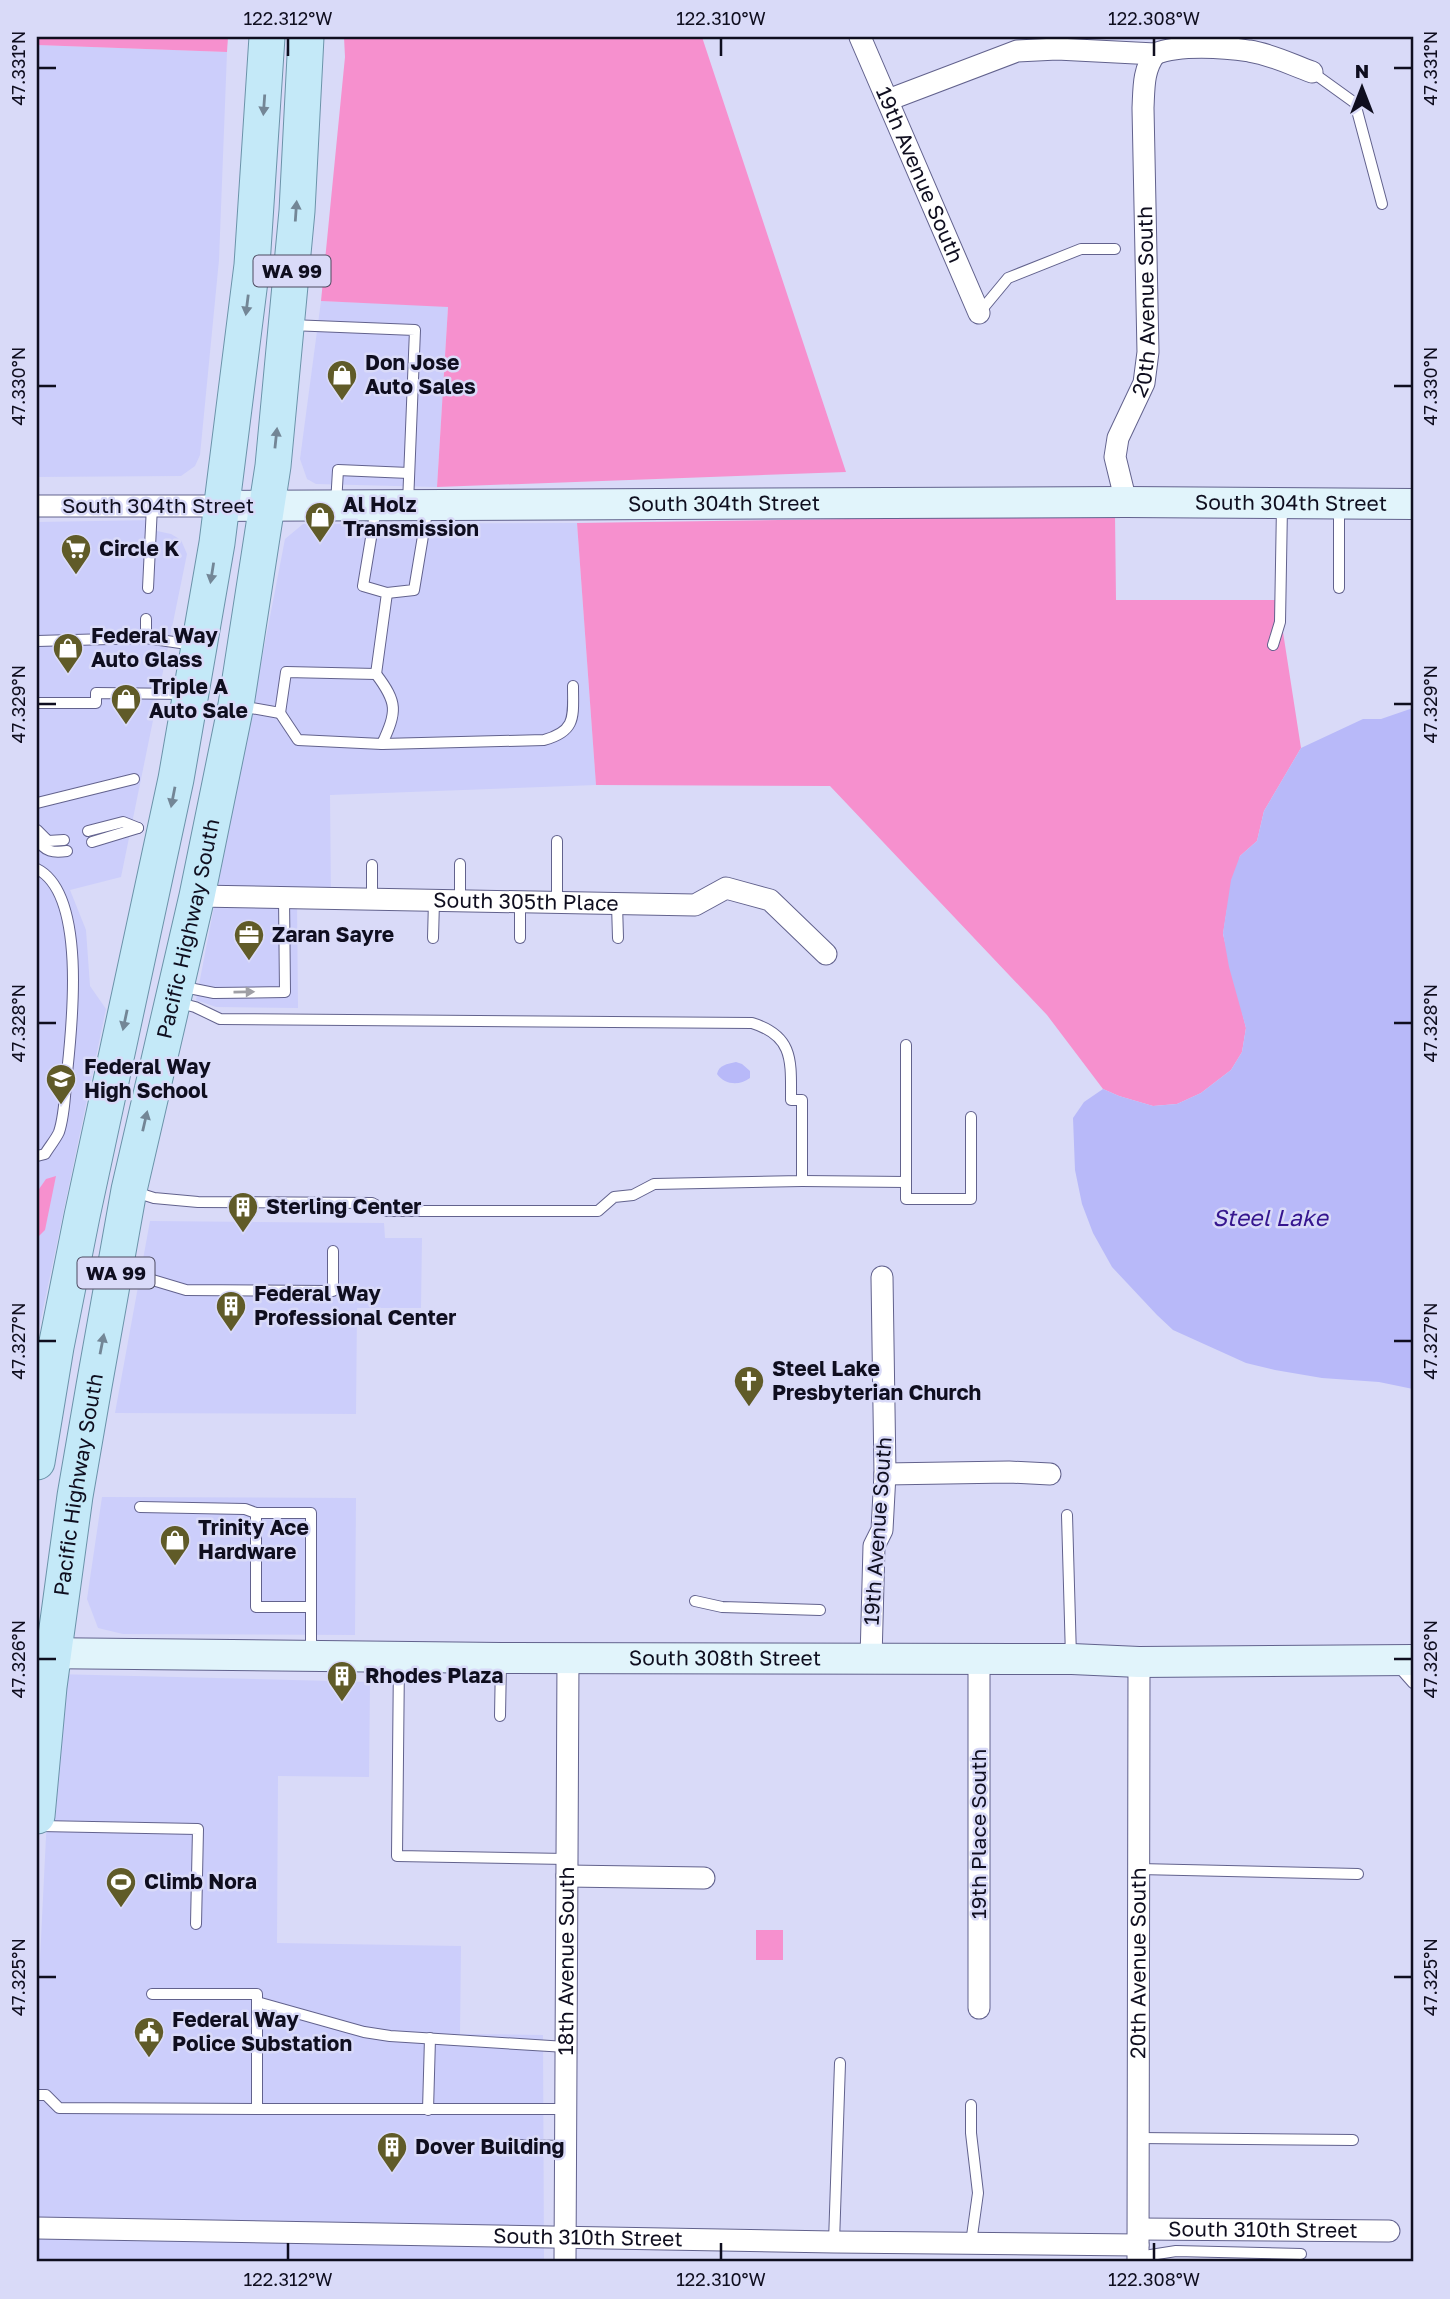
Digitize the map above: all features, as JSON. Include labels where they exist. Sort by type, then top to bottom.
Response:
[{"type":"main road","name":"Pacific Highway South","points":[[37,1462],[82,1216],[166,834],[200,646],[222,506],[252,265],[267,37]]},
{"type":"main road","name":"Pacific Highway South","points":[[37,1816],[46,1709],[45,1653],[117,1269],[129,1190],[197,896],[236,705],[273,466],[297,211],[306,37]]},
{"type":"street","name":"19th Avenue South","points":[[860,37],[978,313]]},
{"type":"street","points":[[888,100],[1017,51],[1057,49],[1155,54],[1164,50],[1184,49],[1251,51],[1312,72]]},
{"type":"street","name":"20th Avenue South","points":[[1126,502],[1115,457],[1118,438],[1144,383],[1148,352],[1143,108],[1145,74],[1155,54]]},
{"type":"street","name":"South 304th Street","points":[[37,506],[1126,502],[1413,504]]},
{"type":"street","name":"South 305th Place","points":[[197,896],[695,905],[726,888],[770,900],[826,954]]},
{"type":"street","name":"19th Avenue South","points":[[871,1659],[874,1546],[882,1530],[885,1474],[883,1276]]},
{"type":"street","points":[[885,1474],[1050,1474]]},
{"type":"street","name":"South 308th Street","points":[[45,1653],[501,1658],[1072,1659],[1407,1668]]},
{"type":"street","name":"18th Avenue South","points":[[565,2262],[568,1658]]},
{"type":"street","name":"19th Place South","points":[[978,1659],[979,2008]]},
{"type":"street","name":"20th Avenue South","points":[[1138,2248],[1139,1662]]},
{"type":"street","points":[[567,1867],[704,1878]]},
{"type":"street","name":"South 310th Street","points":[[37,2228],[1138,2248],[1389,2231]]},
{"type":"lane","points":[[1312,72],[1355,103],[1382,204]]},
{"type":"lane","points":[[978,313],[1007,278],[1082,249],[1115,249]]},
{"type":"lane","points":[[287,325],[415,330],[409,473],[418,505],[414,590],[387,593],[363,586],[376,505]]},
{"type":"lane","points":[[336,505],[338,470],[409,473]]},
{"type":"lane","points":[[1273,645],[1280,622],[1282,503]]},
{"type":"lane","points":[[1339,503],[1339,588]]},
{"type":"lane","points":[[148,588],[152,506]]},
{"type":"lane","points":[[382,744],[391,723],[393,696],[376,674],[387,593]]},
{"type":"lane","points":[[146,619],[146,638]]},
{"type":"lane","points":[[37,641],[146,638],[200,646]]},
{"type":"lane","points":[[376,674],[286,672],[280,713],[298,740],[382,744],[544,740],[564,732],[571,724],[573,686]]},
{"type":"lane","points":[[37,703],[96,703],[96,693],[192,694]]},
{"type":"lane","points":[[236,705],[280,713]]},
{"type":"lane","points":[[37,803],[134,779]]},
{"type":"lane","points":[[90,837],[138,828]]},
{"type":"lane","points":[[37,830],[48,841],[65,845],[54,853],[47,851],[37,839]]},
{"type":"lane","points":[[557,841],[557,903]]},
{"type":"lane","points":[[460,864],[460,901]]},
{"type":"lane","points":[[372,865],[372,900]]},
{"type":"lane","points":[[37,869],[56,886],[67,916],[72,947],[72,1024],[59,1133],[45,1154],[37,1156]]},
{"type":"lane","points":[[175,993],[285,992],[284,898]]},
{"type":"lane","points":[[433,938],[434,901]]},
{"type":"lane","points":[[520,902],[520,938]]},
{"type":"lane","points":[[617,904],[618,938]]},
{"type":"lane","points":[[175,993],[195,1007],[220,1019],[752,1023],[770,1028],[782,1041],[791,1064],[791,1100],[802,1100],[802,1181]]},
{"type":"lane","points":[[906,1045],[906,1199],[971,1199],[971,1117]]},
{"type":"lane","points":[[129,1190],[154,1198],[198,1202],[372,1203],[387,1211],[597,1211],[614,1197],[633,1195],[654,1184],[906,1182]]},
{"type":"lane","points":[[117,1269],[186,1290],[333,1290],[333,1251]]},
{"type":"lane","points":[[140,1507],[311,1513],[311,1656]]},
{"type":"lane","points":[[256,1513],[256,1607],[311,1607]]},
{"type":"lane","points":[[1067,1515],[1072,1659]]},
{"type":"lane","points":[[695,1601],[722,1607],[820,1610]]},
{"type":"lane","points":[[399,1657],[397,1856],[567,1867]]},
{"type":"lane","points":[[500,1716],[501,1658]]},
{"type":"lane","points":[[37,1826],[198,1829],[196,1924]]},
{"type":"lane","points":[[1139,1869],[1358,1874]]},
{"type":"lane","points":[[152,1994],[257,1994],[257,2109]]},
{"type":"lane","points":[[257,2002],[364,2032],[390,2036],[566,2047]]},
{"type":"lane","points":[[428,2110],[430,2038]]},
{"type":"lane","points":[[834,2242],[840,2063]]},
{"type":"lane","points":[[37,2095],[46,2095],[60,2108],[565,2109]]},
{"type":"lane","points":[[971,2105],[971,2133],[978,2193],[971,2243]]},
{"type":"lane","points":[[1138,2138],[1353,2140]]},
{"type":"lane","points":[[512,2145],[565,2146]]},
{"type":"lane","points":[[1138,2248],[1301,2254]]},
{"type":"shaded area","points":[[37,37],[228,37],[227,52],[37,45]]},
{"type":"shaded area","points":[[344,37],[702,37],[846,472],[437,487],[448,307],[321,301],[345,57]]},
{"type":"shaded area","points":[[37,45],[227,52],[219,260],[200,455],[195,466],[181,476],[37,477]]},
{"type":"shaded area","points":[[321,301],[448,306],[437,487],[316,484],[307,479],[300,459]]},
{"type":"shaded area","points":[[1115,515],[1116,600],[1278,600],[1301,748],[1264,811],[1257,841],[1240,856],[1227,909],[1223,934],[1246,1028],[1242,1052],[1231,1070],[1201,1093],[1177,1104],[1153,1106],[1103,1089],[1047,1015],[830,786],[596,785],[577,523]]},
{"type":"shaded area","points":[[156,520],[157,531],[171,534],[181,540],[187,554],[121,877],[70,890],[86,930],[90,986],[106,1009],[37,1338],[37,522]]},
{"type":"shaded area","points":[[577,523],[596,785],[330,795],[331,899],[297,899],[298,1008],[216,1007],[196,1000],[285,539],[303,524]]},
{"type":"shaded area","points":[[56,1176],[45,1230],[37,1238],[37,1192],[46,1179]]},
{"type":"shaded area","points":[[150,1221],[384,1223],[385,1238],[422,1238],[421,1308],[357,1308],[356,1414],[115,1413]]},
{"type":"shaded area","points":[[102,1497],[356,1498],[355,1635],[123,1634],[98,1628],[87,1599]]},
{"type":"shaded area","points":[[54,1674],[370,1682],[369,1777],[278,1776],[277,1943],[461,1946],[460,2034],[543,2035],[544,2262],[37,2262],[37,2020]]},
{"type":"shaded area","points":[[756,1930],[783,1930],[783,1960],[756,1960]]},
{"type":"water","name":"Steel Lake","points":[[1413,708],[1413,1389],[1379,1382],[1322,1378],[1246,1363],[1173,1330],[1112,1267],[1093,1233],[1082,1204],[1075,1170],[1073,1118],[1084,1102],[1103,1089],[1153,1106],[1177,1104],[1201,1093],[1231,1070],[1242,1052],[1246,1028],[1229,967],[1223,933],[1231,880],[1240,856],[1257,841],[1264,811],[1301,748],[1363,719],[1381,719]]},
{"type":"water","points":[[736,1062],[750,1071],[750,1078],[732,1083],[717,1074],[722,1067]]},
{"type":"place","name":"Don Jose Auto Sales","points":[[342,402]]},
{"type":"place","name":"Al Holz Transmission","points":[[320,544]]},
{"type":"place","name":"Circle K","points":[[76,576]]},
{"type":"place","name":"Federal Way Auto Glass","points":[[68,675]]},
{"type":"place","name":"Triple A Auto Sale","points":[[126,726]]},
{"type":"place","name":"Zaran Sayre","points":[[249,962]]},
{"type":"place","name":"Federal Way High School","points":[[61,1106]]},
{"type":"place","name":"Sterling Center","points":[[243,1234]]},
{"type":"place","name":"Federal Way Professional Center","points":[[231,1333]]},
{"type":"place","name":"Steel Lake Presbyterian Church","points":[[749,1408]]},
{"type":"place","name":"Trinity Ace Hardware","points":[[175,1567]]},
{"type":"place","name":"Rhodes Plaza","points":[[342,1703]]},
{"type":"place","name":"Climb Nora","points":[[121,1909]]},
{"type":"place","name":"Federal Way Police Substation","points":[[149,2059]]},
{"type":"place","name":"Dover Building","points":[[392,2174]]}]
